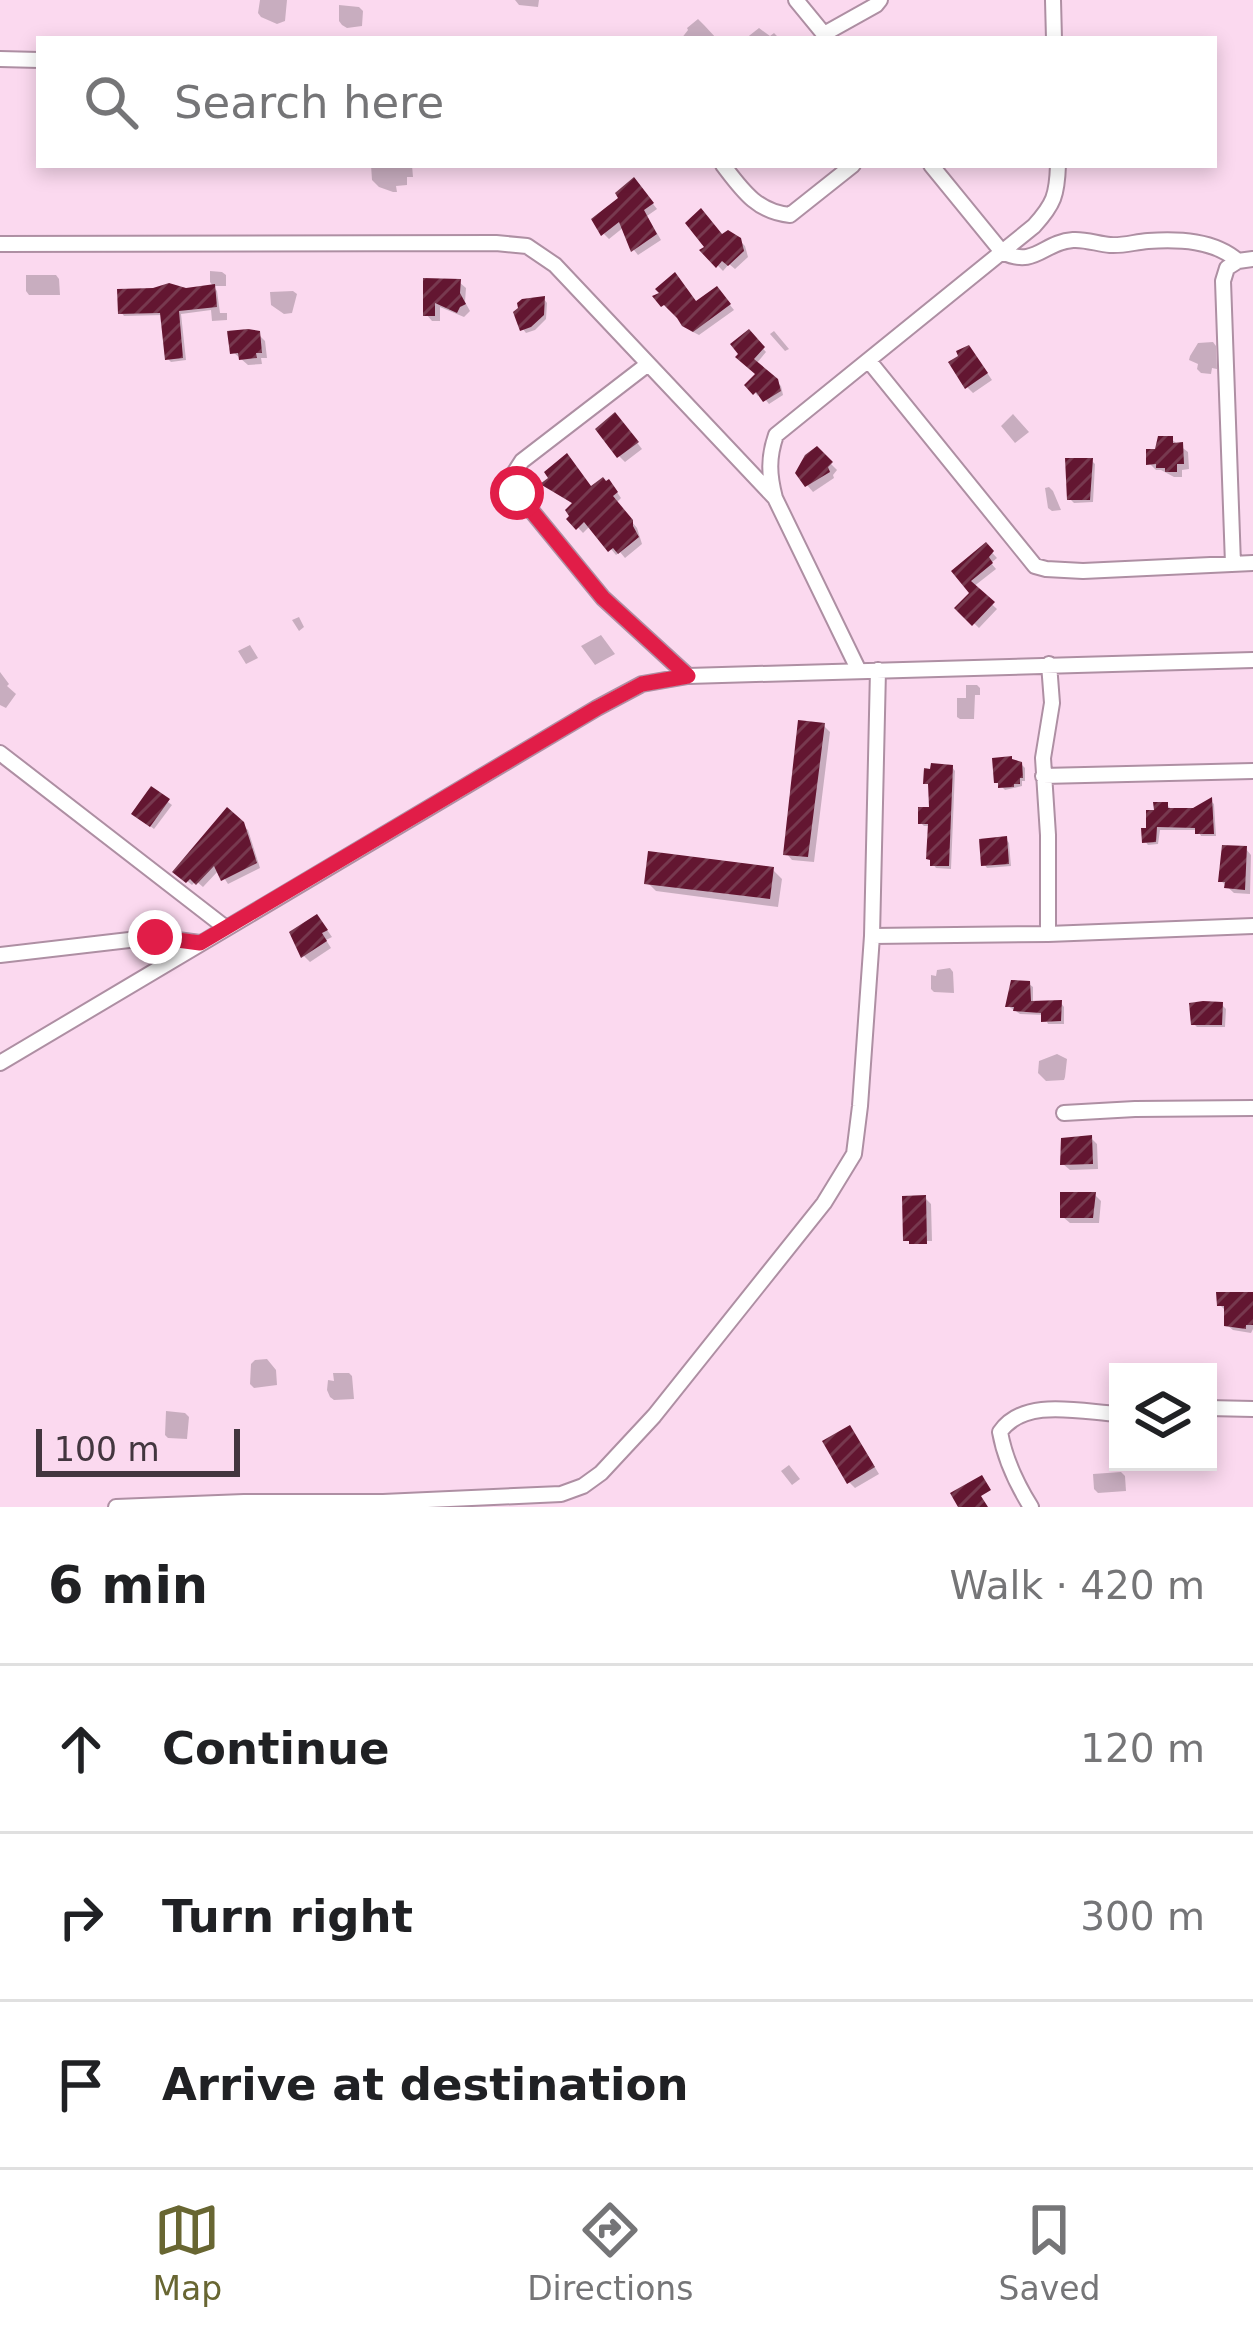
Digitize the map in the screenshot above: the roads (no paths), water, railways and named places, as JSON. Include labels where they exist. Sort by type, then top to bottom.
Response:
[{"type":"street","points":[[796,0],[825,36]]},
{"type":"street","points":[[827,36],[880,0]]},
{"type":"street","points":[[1053,0],[1054,36]]},
{"type":"street","points":[[0,59],[36,60]]},
{"type":"street","points":[[725,168],[747,197],[772,213],[790,215],[849,168]]},
{"type":"street","points":[[933,168],[1002,253],[1015,259],[1037,256],[1075,240],[1109,245],[1148,241],[1210,244],[1245,260]]},
{"type":"street","points":[[859,671],[775,498],[769,454],[776,435],[1014,244],[1050,209],[1057,194],[1058,168]]},
{"type":"street","points":[[0,244],[527,246],[555,265],[775,498]]},
{"type":"street","points":[[1233,564],[1223,281],[1227,268],[1245,260]]},
{"type":"street","points":[[869,361],[1035,566],[1083,571],[1253,563]]},
{"type":"street","points":[[648,364],[522,461],[511,478],[517,493],[603,598],[688,676]]},
{"type":"street","points":[[0,1063],[642,684],[688,676],[1253,660]]},
{"type":"street","points":[[1048,934],[1043,776],[1052,703],[1049,664]]},
{"type":"street","points":[[116,1507],[383,1504],[561,1494],[601,1473],[654,1416],[824,1203],[854,1154],[872,936],[878,670]]},
{"type":"street","points":[[0,753],[226,928]]},
{"type":"street","points":[[1043,776],[1253,771]]},
{"type":"street","points":[[872,936],[1253,926]]},
{"type":"street","points":[[0,956],[155,937],[200,943]]},
{"type":"street","points":[[1064,1113],[1253,1108]]},
{"type":"street","points":[[1217,1408],[1253,1409]]},
{"type":"street","points":[[1031,1507],[1004,1452],[1000,1432],[1004,1426],[1038,1409],[1109,1413]]}]
